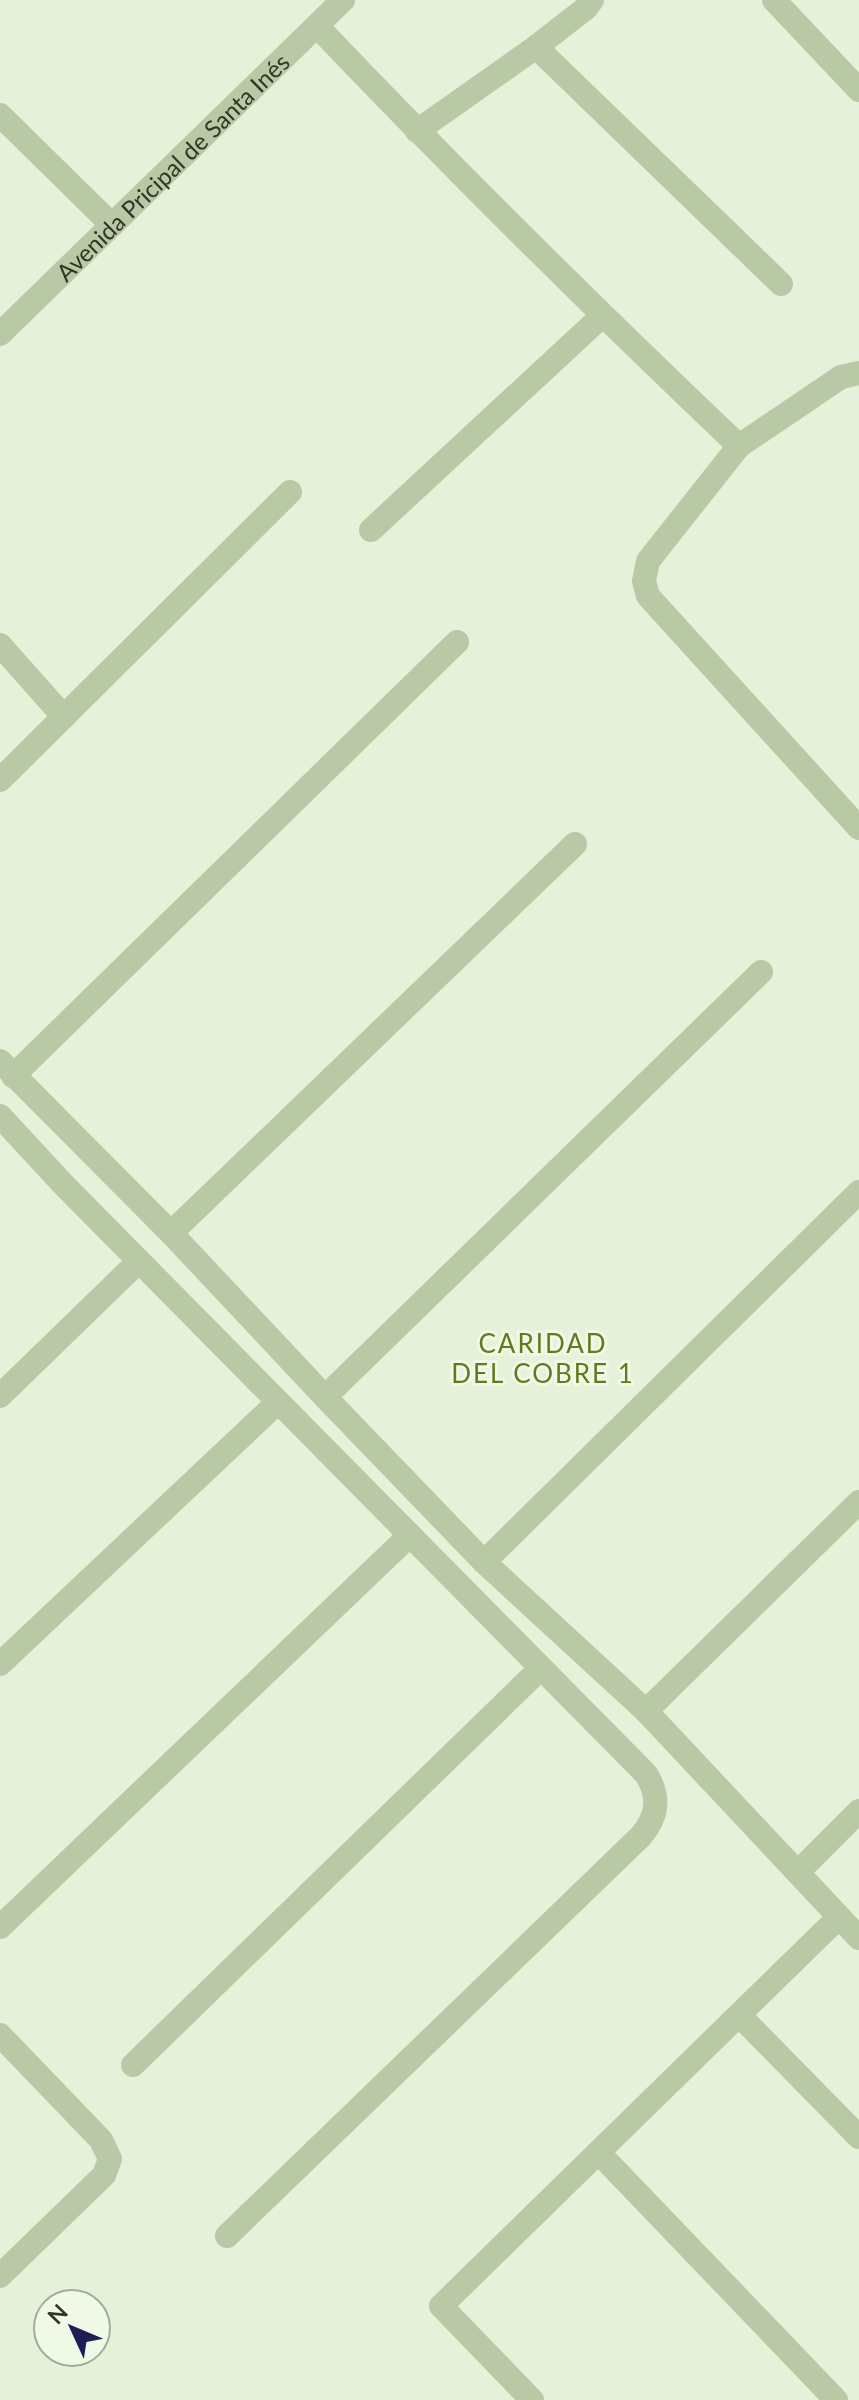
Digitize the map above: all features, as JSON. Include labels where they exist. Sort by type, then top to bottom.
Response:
[{"type":"street","name":"Avenida Pricipal de Santa Inés","points":[[3,324],[112,225],[343,0]]},
{"type":"street","points":[[417,131],[536,47],[592,0]]},
{"type":"street","points":[[774,0],[859,90]]},
{"type":"street","points":[[317,26],[602,316],[739,446]]},
{"type":"street","points":[[536,47],[781,284]]},
{"type":"street","points":[[0,115],[112,225]]},
{"type":"street","points":[[371,530],[602,316]]},
{"type":"street","points":[[859,373],[841,377],[739,446],[648,561],[644,581],[648,596],[859,828]]},
{"type":"street","points":[[0,780],[290,492]]},
{"type":"street","points":[[457,642],[7,1068],[171,1233],[484,1562],[646,1711],[859,1938]]},
{"type":"street","points":[[0,645],[64,717]]},
{"type":"street","points":[[171,1233],[575,844]]},
{"type":"street","points":[[325,1397],[761,972]]},
{"type":"street","points":[[3,1125],[646,1774],[652,1784],[656,1807],[648,1827],[227,2236]]},
{"type":"street","points":[[484,1562],[859,1192]]},
{"type":"street","points":[[0,1396],[139,1261]]},
{"type":"street","points":[[0,1664],[278,1402]]},
{"type":"street","points":[[646,1711],[859,1502]]},
{"type":"street","points":[[0,1927],[410,1535]]},
{"type":"street","points":[[133,2065],[541,1668]]},
{"type":"street","points":[[798,1872],[859,1811]]},
{"type":"street","points":[[532,2400],[441,2306],[839,1917]]},
{"type":"street","points":[[740,2016],[859,2137]]},
{"type":"street","points":[[0,2035],[101,2140],[110,2159],[104,2175],[0,2276]]},
{"type":"street","points":[[599,2153],[836,2400]]},
{"type":"district","name":"CARIDAD DEL COBRE 1","points":[[543,1358]]}]
